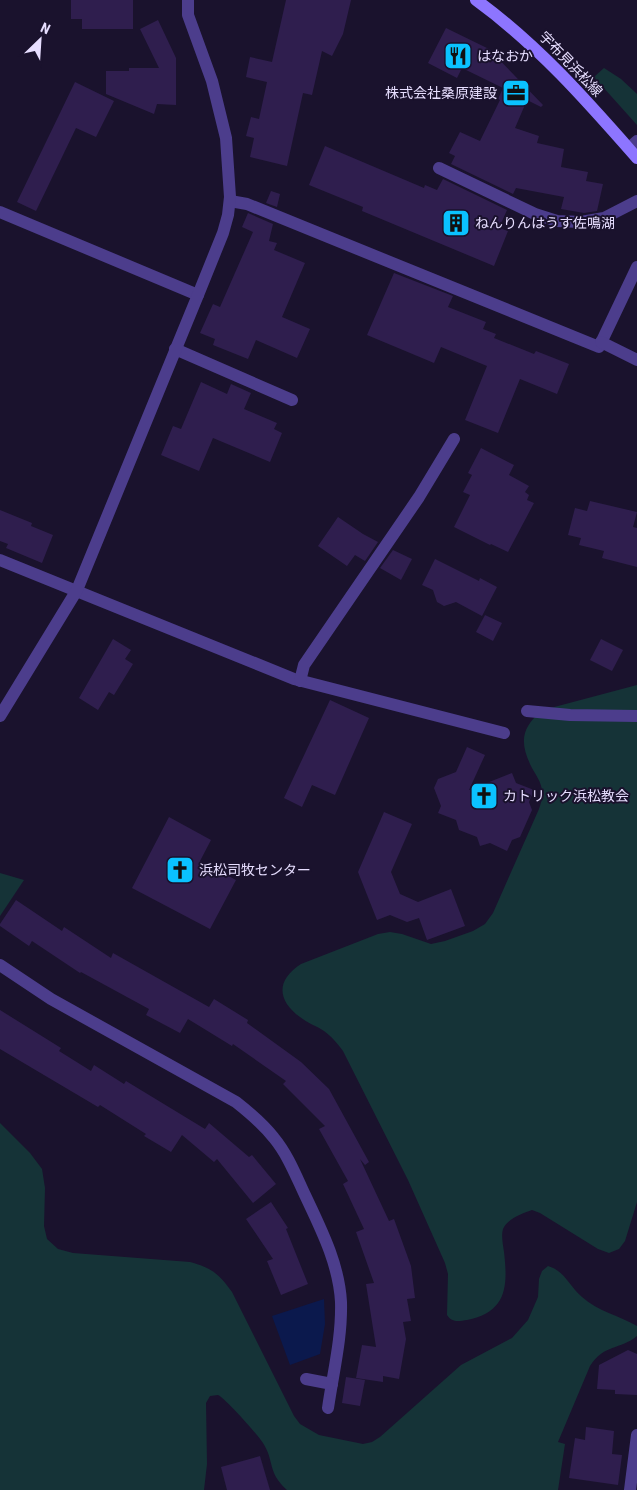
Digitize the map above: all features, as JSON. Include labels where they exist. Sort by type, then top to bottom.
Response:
[{"type":"main road","name":"宇布見浜松線","points":[[476,0],[519,33],[550,62],[634,149]]},
{"type":"street","points":[[0,716],[77,590],[223,233],[230,201],[226,138],[212,81],[188,15],[188,0]]},
{"type":"street","points":[[439,168],[535,214],[558,220],[581,222],[604,218],[637,202]]},
{"type":"street","points":[[230,201],[247,204],[598,346],[637,267]]},
{"type":"street","points":[[0,212],[198,295]]},
{"type":"street","points":[[600,342],[637,360]]},
{"type":"street","points":[[175,349],[292,400]]},
{"type":"street","points":[[300,681],[304,665],[419,497],[454,439]]},
{"type":"street","points":[[0,560],[300,681],[504,733]]},
{"type":"street","points":[[527,711],[570,715],[637,716]]},
{"type":"street","points":[[0,965],[51,999],[236,1102],[257,1119],[275,1139],[290,1163],[323,1232],[332,1254],[338,1278],[341,1301],[341,1325],[328,1408]]},
{"type":"street","points":[[306,1379],[332,1384]]},
{"type":"street","points":[[630,1490],[637,1435]]},
{"type":"green space","points":[[604,68],[621,79],[637,94],[637,125],[594,77]]},
{"type":"green space","points":[[637,685],[637,1202],[625,1241],[619,1249],[609,1253],[598,1249],[532,1210],[512,1219],[505,1225],[502,1231],[506,1276],[502,1296],[490,1311],[480,1316],[467,1320],[453,1320],[447,1315],[448,1274],[445,1263],[408,1180],[343,1051],[327,1033],[292,1010],[284,997],[282,990],[284,983],[293,970],[301,964],[378,934],[390,932],[402,934],[431,944],[473,931],[485,924],[493,913],[541,802],[541,787],[525,751],[524,736],[526,729],[543,710]]},
{"type":"green space","points":[[0,873],[24,880],[0,916]]},
{"type":"green space","points":[[0,1123],[30,1153],[42,1169],[45,1188],[44,1226],[47,1239],[58,1249],[73,1253],[190,1262],[214,1272],[232,1292],[294,1416],[300,1424],[319,1435],[363,1444],[372,1442],[380,1437],[461,1365],[512,1338],[528,1320],[538,1297],[539,1279],[542,1271],[548,1266],[559,1271],[588,1302],[637,1326],[637,1336],[601,1354],[590,1366],[558,1442],[565,1444],[558,1490],[287,1490],[276,1478],[267,1450],[260,1439],[234,1409],[218,1395],[210,1396],[206,1403],[207,1464],[204,1490],[0,1490]]},
{"type":"shaded area","points":[[324,1299],[325,1324],[320,1354],[290,1365],[272,1316]]},
{"type":"building","points":[[71,0],[133,0],[133,29],[82,29],[82,19],[71,19]]},
{"type":"building","points":[[286,0],[351,0],[343,34],[332,56],[322,51],[312,95],[303,93],[287,166],[250,157],[254,138],[246,136],[251,117],[259,119],[267,82],[246,77],[250,57],[272,62]]},
{"type":"building","points":[[158,20],[176,58],[176,105],[157,104],[154,114],[106,94],[106,71],[129,71],[129,68],[159,68],[140,29]]},
{"type":"building","points":[[446,28],[489,49],[543,105],[541,107],[527,100],[515,128],[539,136],[537,143],[564,149],[561,167],[588,172],[586,181],[603,184],[597,211],[584,213],[561,209],[564,197],[516,188],[513,194],[451,164],[455,156],[449,153],[460,132],[480,141],[500,100],[498,99],[503,88],[462,68],[457,78],[428,63]]},
{"type":"building","points":[[75,82],[114,101],[96,137],[76,128],[36,211],[17,202]]},
{"type":"building","points":[[325,146],[424,188],[425,185],[437,190],[443,179],[507,210],[499,228],[508,231],[494,266],[362,211],[363,207],[309,185]]},
{"type":"building","points":[[271,191],[280,194],[277,207],[266,203]]},
{"type":"building","points":[[248,213],[273,224],[269,241],[277,243],[274,250],[305,263],[282,317],[310,329],[297,358],[256,340],[248,359],[213,345],[215,339],[200,333],[213,304],[220,307],[253,232],[242,227]]},
{"type":"building","points":[[394,273],[453,296],[448,307],[486,322],[483,329],[496,334],[494,338],[534,354],[536,351],[569,364],[557,394],[520,379],[498,433],[465,420],[487,366],[441,347],[434,363],[367,335]]},
{"type":"building","points":[[201,382],[227,394],[231,384],[251,393],[244,409],[277,423],[274,429],[282,433],[270,462],[213,438],[199,471],[161,455],[173,426],[181,429]]},
{"type":"building","points":[[481,448],[514,465],[509,475],[529,486],[525,492],[529,495],[527,500],[534,503],[508,552],[454,527],[470,495],[463,492],[472,475],[468,473]]},
{"type":"building","points":[[590,501],[637,512],[633,527],[637,528],[637,567],[602,558],[604,551],[579,545],[581,538],[568,535],[575,508],[587,511]]},
{"type":"building","points":[[0,510],[32,523],[31,526],[53,535],[42,563],[6,548],[8,544],[0,541]]},
{"type":"building","points":[[338,517],[378,542],[365,561],[355,555],[347,566],[318,546]]},
{"type":"building","points":[[393,550],[412,559],[401,580],[380,568]]},
{"type":"building","points":[[435,559],[479,581],[480,578],[497,587],[482,616],[456,602],[444,606],[437,602],[433,590],[422,585]]},
{"type":"building","points":[[485,615],[502,623],[493,641],[476,632]]},
{"type":"building","points":[[113,639],[131,650],[125,659],[133,664],[114,695],[109,692],[98,710],[79,698]]},
{"type":"building","points":[[601,639],[623,650],[612,671],[590,660]]},
{"type":"building","points":[[330,700],[369,718],[335,795],[312,785],[302,807],[284,798]]},
{"type":"building","name":"カトリック浜松教会","points":[[467,747],[485,755],[469,790],[512,773],[516,783],[534,790],[529,802],[532,810],[520,837],[512,840],[507,851],[490,843],[480,846],[477,837],[459,830],[456,820],[438,813],[441,806],[434,788],[438,779],[456,772]]},
{"type":"building","points":[[384,812],[412,824],[391,872],[400,894],[418,902],[451,889],[465,926],[427,940],[419,918],[407,922],[390,915],[377,920],[358,872]]},
{"type":"building","name":"浜松司牧センター","points":[[169,817],[211,840],[200,861],[236,880],[210,929],[132,888]]},
{"type":"building","points":[[16,900],[62,931],[64,927],[111,958],[113,953],[209,1007],[214,999],[248,1020],[247,1023],[301,1062],[329,1089],[369,1162],[365,1165],[360,1159],[389,1221],[394,1219],[411,1266],[415,1298],[407,1299],[411,1321],[403,1322],[406,1339],[399,1379],[383,1376],[383,1382],[356,1378],[362,1345],[376,1347],[366,1284],[374,1283],[356,1232],[364,1229],[343,1184],[348,1181],[319,1129],[325,1126],[283,1084],[286,1081],[233,1044],[232,1046],[188,1019],[180,1033],[146,1015],[149,1009],[80,973],[32,941],[29,946],[0,926]]},
{"type":"building","points":[[0,1010],[61,1048],[59,1051],[91,1071],[94,1065],[124,1084],[126,1081],[205,1129],[209,1123],[249,1157],[252,1155],[276,1184],[253,1203],[217,1159],[214,1162],[182,1135],[171,1152],[144,1136],[146,1134],[100,1105],[98,1107],[0,1049]]},
{"type":"building","points":[[271,1202],[288,1228],[286,1229],[308,1284],[281,1295],[267,1261],[273,1259],[246,1219]]},
{"type":"building","points":[[628,1350],[637,1354],[637,1395],[615,1394],[615,1390],[597,1389],[599,1365]]},
{"type":"building","points":[[346,1377],[365,1380],[360,1406],[342,1403]]},
{"type":"building","points":[[586,1427],[614,1431],[612,1454],[622,1455],[618,1485],[569,1478],[575,1438],[585,1440]]},
{"type":"building","points":[[260,1456],[270,1490],[227,1490],[221,1467]]},
{"type":"place","name":"はなおか","points":[[458,56]]},
{"type":"place","name":"株式会社桑原建設","points":[[516,93]]},
{"type":"place","name":"ねんりんはうす佐鳴湖","points":[[456,223]]},
{"type":"place","name":"カトリック浜松教会","points":[[484,796]]},
{"type":"place","name":"浜松司牧センター","points":[[180,870]]}]
